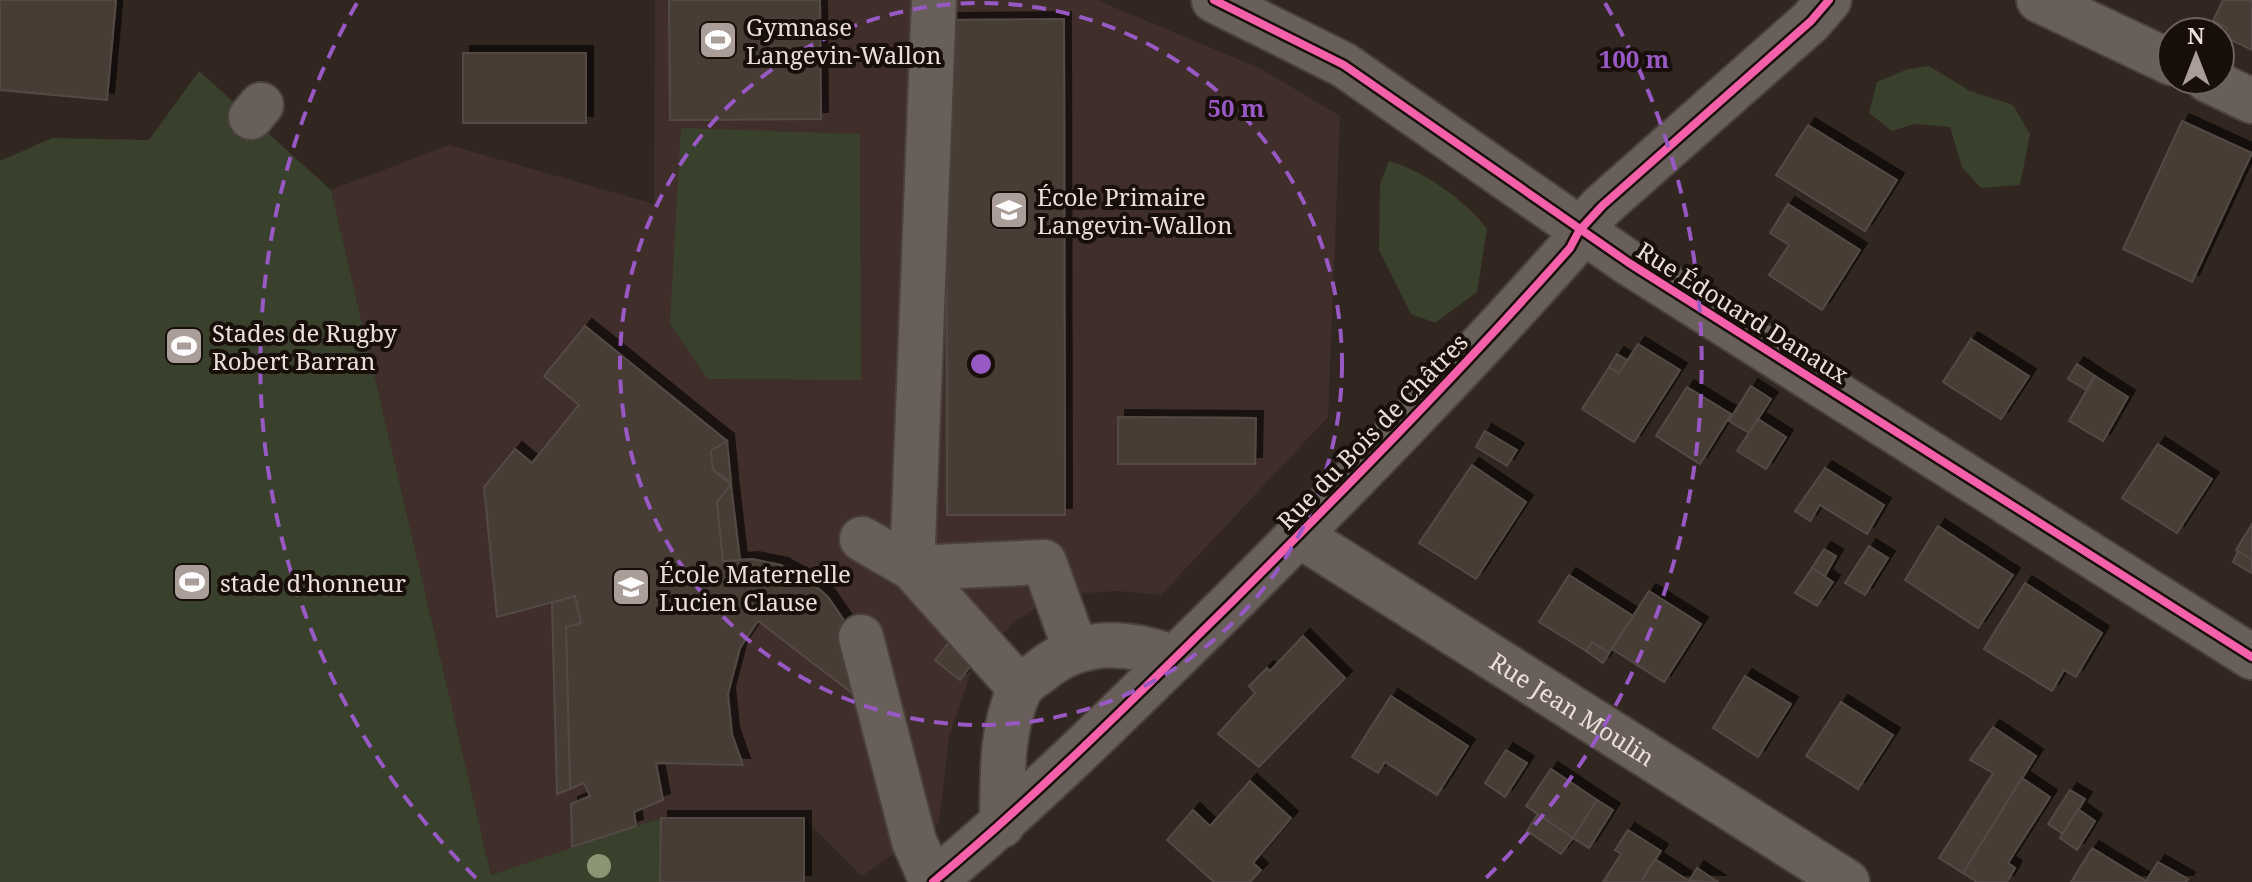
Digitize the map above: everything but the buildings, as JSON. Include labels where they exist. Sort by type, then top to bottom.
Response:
[{"type":"street","points":[[912,568],[934,0]]},
{"type":"street","name":"Rue Édouard Danaux","points":[[1214,0],[1344,65],[1579,231],[2252,657]]},
{"type":"street","points":[[2039,0],[2156,55]]},
{"type":"street","name":"Rue du Bois de Châtres","points":[[933,882],[1002,825],[1299,535],[1461,371],[1570,248],[1579,231],[1602,206],[1826,7]]},
{"type":"street","name":"Rue Jean Moulin","points":[[1299,535],[1847,882]]},
{"type":"street","points":[[862,539],[912,568],[1020,688]]},
{"type":"street","points":[[912,568],[1055,562],[1075,648]]},
{"type":"street","points":[[861,637],[914,841],[933,882]]},
{"type":"street","points":[[1002,825],[1003,763],[1008,728],[1020,688],[1059,656],[1075,648],[1138,644],[1175,658]]},
{"type":"shaded area","points":[[655,0],[1097,0],[1259,68],[1340,116],[1328,417],[1161,595],[1117,591],[1056,595],[1016,621],[975,660],[949,737],[939,823],[862,876],[804,818],[661,818],[491,875],[331,190],[449,145],[654,204]]},
{"type":"green space","points":[[1929,66],[1970,91],[2013,105],[2030,134],[2020,185],[1981,188],[1962,167],[1950,127],[1914,124],[1892,131],[1869,113],[1877,82],[1908,69]]},
{"type":"green space","name":"stade d'honneur","points":[[199,71],[331,190],[491,875],[661,818],[660,882],[0,882],[0,161],[52,138],[149,140]]},
{"type":"green space","points":[[681,128],[860,134],[861,380],[708,379],[670,324]]},
{"type":"green space","points":[[1389,161],[1443,188],[1487,229],[1477,292],[1435,323],[1411,314],[1379,250],[1380,184]]},
{"type":"cycle path","points":[[1214,0],[1344,65],[1629,263],[2252,657]]},
{"type":"cycle path","points":[[933,882],[1084,746],[1317,517],[1529,294],[1602,206],[1811,21],[1829,0]]},
{"type":"place","name":"Gymnase Langevin-Wallon","points":[[718,40]]},
{"type":"place","name":"École Primaire Langevin-Wallon","points":[[1009,210]]},
{"type":"place","name":"Stades de Rugby Robert Barran","points":[[184,346]]},
{"type":"place","name":"stade d'honneur","points":[[192,582]]},
{"type":"place","name":"École Maternelle Lucien Clause","points":[[631,587]]}]
